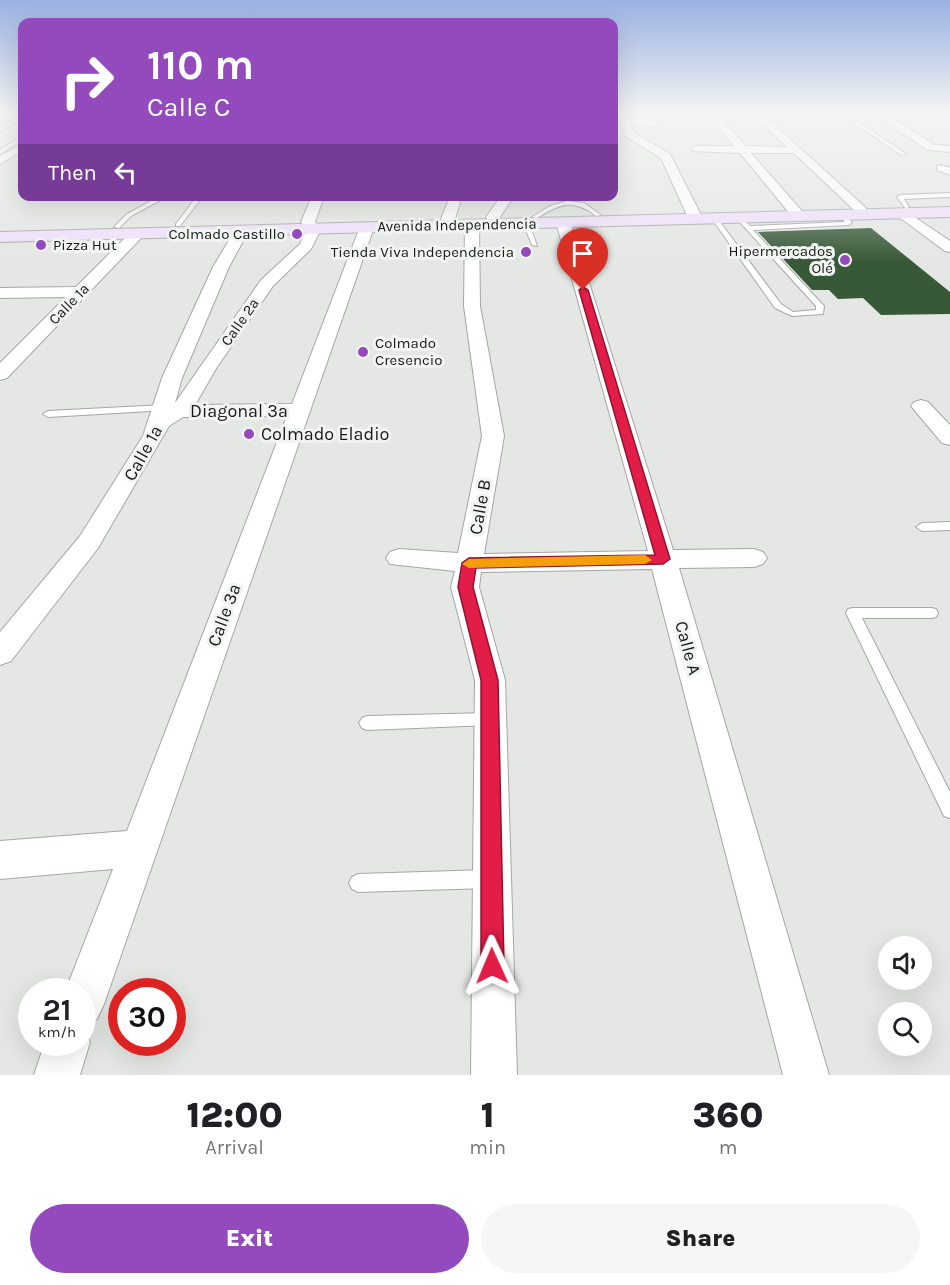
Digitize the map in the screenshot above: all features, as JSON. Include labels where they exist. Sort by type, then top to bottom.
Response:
[{"type":"main road","name":"Avenida Independencia","points":[[0,230],[471,220],[541,221],[693,213],[797,213],[843,216],[950,205]]},
{"type":"main road","name":"Avenida Independencia","points":[[541,221],[598,215],[715,219],[743,223],[797,213],[860,208],[950,212]]},
{"type":"main road","name":"Avenida Independencia","points":[[0,237],[242,230],[311,225],[367,227],[471,220]]},
{"type":"street","points":[[669,162],[693,213]]},
{"type":"street","points":[[754,162],[797,213]]},
{"type":"street","points":[[811,162],[860,208]]},
{"type":"street","name":"Calle 2a","points":[[168,414],[191,397],[208,367],[262,290],[306,246],[317,201]]},
{"type":"street","points":[[459,201],[471,220],[500,201]]},
{"type":"street","points":[[905,210],[950,247]]},
{"type":"street","name":"Calle B","points":[[471,220],[472,306],[493,436],[465,587],[490,680],[494,1075]]},
{"type":"street","name":"Calle A","points":[[541,221],[663,559],[806,1075]]},
{"type":"street","name":"Calle 3a","points":[[92,978],[367,227]]},
{"type":"street","name":"Calle 1a","points":[[0,653],[89,542],[168,414],[172,378],[221,267],[242,230]]},
{"type":"street","name":"Calle 1ª","points":[[0,374],[138,233]]},
{"type":"street","points":[[0,293],[80,292]]},
{"type":"street","points":[[0,350],[23,350]]},
{"type":"street","points":[[921,406],[950,438]]},
{"type":"street","name":"Diagonal 3a","points":[[168,414],[298,410]]},
{"type":"street","points":[[399,558],[469,563],[754,558]]},
{"type":"street","points":[[0,860],[139,848]]},
{"type":"street","points":[[57,1075],[63,1056]]},
{"type":"lane","points":[[905,210],[900,197],[950,195]]},
{"type":"lane","points":[[117,227],[129,215],[156,201]]},
{"type":"lane","points":[[178,225],[196,201]]},
{"type":"lane","points":[[743,223],[848,224],[849,222],[843,216]]},
{"type":"lane","points":[[715,219],[778,306],[792,315],[819,312],[820,306],[743,223]]},
{"type":"lane","points":[[535,245],[541,221]]},
{"type":"lane","points":[[48,414],[168,414]]},
{"type":"lane","points":[[922,527],[950,526]]},
{"type":"lane","points":[[931,613],[853,613],[950,810]]},
{"type":"lane","points":[[367,723],[490,719]]},
{"type":"lane","points":[[357,883],[491,879]]},
{"type":"building","name":"Hipermercados Olé","points":[[871,228],[950,292],[950,314],[881,315],[863,298],[838,299],[829,290],[812,290],[758,232]]},
{"type":"slow traffic","points":[[469,564],[645,560]]},
{"type":"place","name":"Colmado Castillo","points":[[297,234]]},
{"type":"place","name":"Pizza Hut","points":[[41,245]]},
{"type":"place","name":"Tienda Viva Independencia","points":[[526,252]]},
{"type":"place","name":"Hipermercados Olé","points":[[845,260]]},
{"type":"place","name":"Colmado Cresencio","points":[[363,352]]},
{"type":"place","name":"Colmado Eladio","points":[[249,434]]},
{"type":"route","points":[[492,966],[490,680],[465,587],[469,563],[663,559],[583,290]]}]
